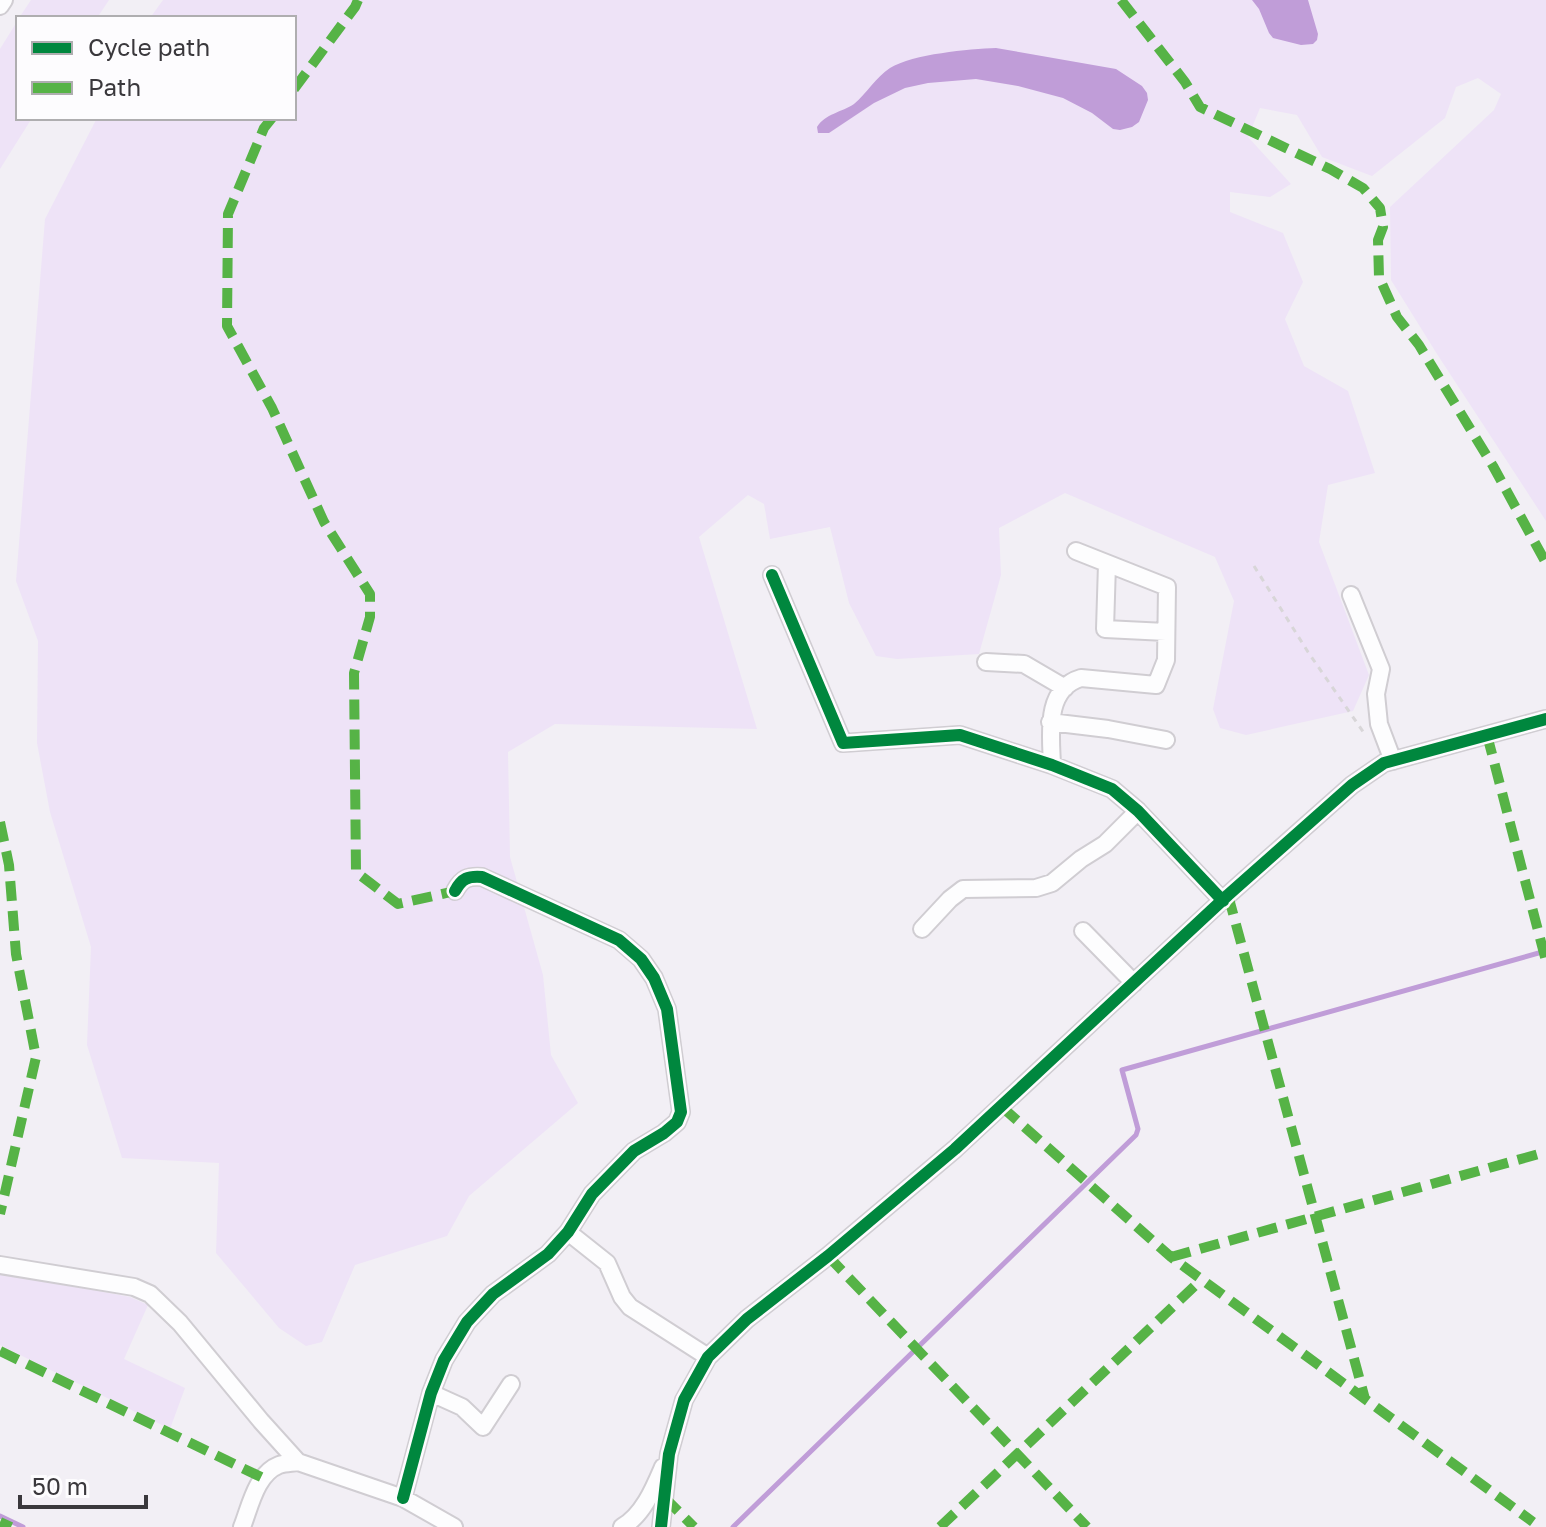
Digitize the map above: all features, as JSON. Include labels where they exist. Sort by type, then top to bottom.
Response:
[{"type":"street","points":[[0,6],[4,0]]},
{"type":"street","points":[[1052,765],[1050,717],[1061,692],[1071,681],[1081,678],[1156,685],[1166,660],[1167,587],[1076,551]]},
{"type":"street","points":[[1107,564],[1105,629],[1166,632]]},
{"type":"street","points":[[772,575],[843,743],[960,735],[1052,765],[1112,789],[1138,811],[1223,901]]},
{"type":"street","points":[[1351,595],[1381,669],[1376,694],[1379,724],[1393,761]]},
{"type":"street","points":[[986,662],[1024,664],[1065,688]]},
{"type":"street","points":[[622,1527],[630,1523],[651,1495],[669,1454],[684,1400],[708,1357],[747,1319],[828,1256],[955,1149],[1352,785],[1384,763],[1546,719]]},
{"type":"street","points":[[1050,722],[1166,740]]},
{"type":"street","points":[[922,929],[963,889],[1036,888],[1052,883],[1105,844],[1138,811]]},
{"type":"street","points":[[403,1498],[431,1393],[444,1360],[467,1322],[493,1294],[548,1254],[568,1232],[592,1194],[634,1151],[677,1122],[681,1112],[667,1009],[654,978],[641,959],[619,940],[482,877],[469,876],[460,882],[455,891]]},
{"type":"street","points":[[1083,931],[1134,983]]},
{"type":"street","points":[[568,1232],[607,1263],[622,1297],[630,1307],[708,1357]]},
{"type":"street","points":[[0,1265],[134,1287],[150,1294],[180,1323],[298,1462],[403,1498],[454,1527]]},
{"type":"street","points":[[431,1393],[462,1407],[483,1427],[511,1384]]},
{"type":"street","points":[[661,1527],[669,1454]]},
{"type":"street","points":[[245,1526],[261,1481],[267,1473],[278,1466],[298,1462]]},
{"type":"path","points":[[1254,566],[1367,738]]},
{"type":"shaded area","points":[[31,0],[109,0],[98,16],[20,16]]},
{"type":"shaded area","points":[[163,0],[1546,0],[1546,521],[1391,280],[1390,207],[1494,110],[1501,94],[1478,78],[1456,87],[1445,118],[1372,176],[1322,157],[1297,115],[1260,108],[1248,137],[1291,184],[1270,197],[1230,192],[1230,212],[1283,233],[1303,282],[1285,319],[1304,366],[1348,391],[1375,473],[1328,485],[1319,542],[1369,675],[1353,711],[1246,735],[1220,728],[1213,709],[1234,601],[1215,557],[1065,493],[999,528],[1001,575],[979,654],[897,659],[876,656],[849,603],[830,527],[770,539],[764,504],[748,495],[699,537],[757,729],[555,724],[508,752],[510,857],[543,975],[551,1055],[578,1103],[469,1196],[447,1236],[355,1265],[322,1342],[306,1346],[279,1328],[216,1253],[219,1163],[122,1158],[87,1045],[91,947],[50,812],[37,743],[38,641],[16,581],[45,219],[96,120],[296,120],[296,16],[151,16]]},
{"type":"shaded area","points":[[1252,0],[1308,0],[1317,40],[1313,44],[1301,45],[1273,38]]},
{"type":"shaded area","points":[[16,23],[16,120],[31,120],[0,169],[0,49]]},
{"type":"shaded area","points":[[996,48],[1116,69],[1142,86],[1147,93],[1148,100],[1139,122],[1132,127],[1113,129],[1092,113],[1063,98],[976,79],[905,88],[874,103],[829,133],[818,133],[817,127],[824,119],[854,104],[885,72],[900,63],[942,53]]},
{"type":"shaded area","points":[[0,1272],[130,1297],[148,1305],[124,1359],[185,1388],[170,1429],[0,1345]]},
{"type":"waterway","points":[[733,1527],[1136,1135],[1138,1129],[1122,1070],[1546,951]]},
{"type":"waterway","points":[[0,1516],[23,1527]]},
{"type":"marked path","points":[[296,86],[358,0]]},
{"type":"marked path","points":[[1121,0],[1185,82],[1200,107],[1330,169],[1363,188],[1380,208],[1383,227],[1378,240],[1379,277],[1397,317],[1419,345],[1493,466],[1546,563]]},
{"type":"marked path","points":[[270,120],[264,128],[228,214],[227,326],[272,408],[324,522],[370,594],[370,617],[354,673],[356,872],[398,904],[455,891]]},
{"type":"marked path","points":[[1487,735],[1546,961]]},
{"type":"marked path","points":[[0,822],[9,865],[16,954],[36,1057],[0,1214]]},
{"type":"marked path","points":[[1228,895],[1365,1399]]},
{"type":"marked path","points":[[1002,1107],[1171,1257],[1533,1522]]},
{"type":"marked path","points":[[1171,1257],[1546,1152]]},
{"type":"marked path","points":[[828,1256],[1087,1527]]},
{"type":"marked path","points":[[940,1527],[1201,1280]]},
{"type":"marked path","points":[[0,1351],[263,1478]]},
{"type":"marked path","points":[[664,1497],[694,1527]]},
{"type":"marked path","points":[[0,1522],[11,1527]]},
{"type":"cycle path","points":[[772,575],[843,743],[960,735],[1052,765],[1112,789],[1138,811],[1223,901]]},
{"type":"cycle path","points":[[661,1527],[669,1454],[684,1400],[708,1357],[747,1319],[828,1256],[955,1149],[1228,895],[1352,785],[1384,763],[1546,719]]},
{"type":"cycle path","points":[[403,1498],[431,1393],[444,1360],[467,1322],[493,1294],[548,1254],[568,1232],[592,1194],[634,1151],[677,1122],[681,1112],[667,1009],[654,978],[641,959],[619,940],[482,877],[466,879],[455,891]]}]
